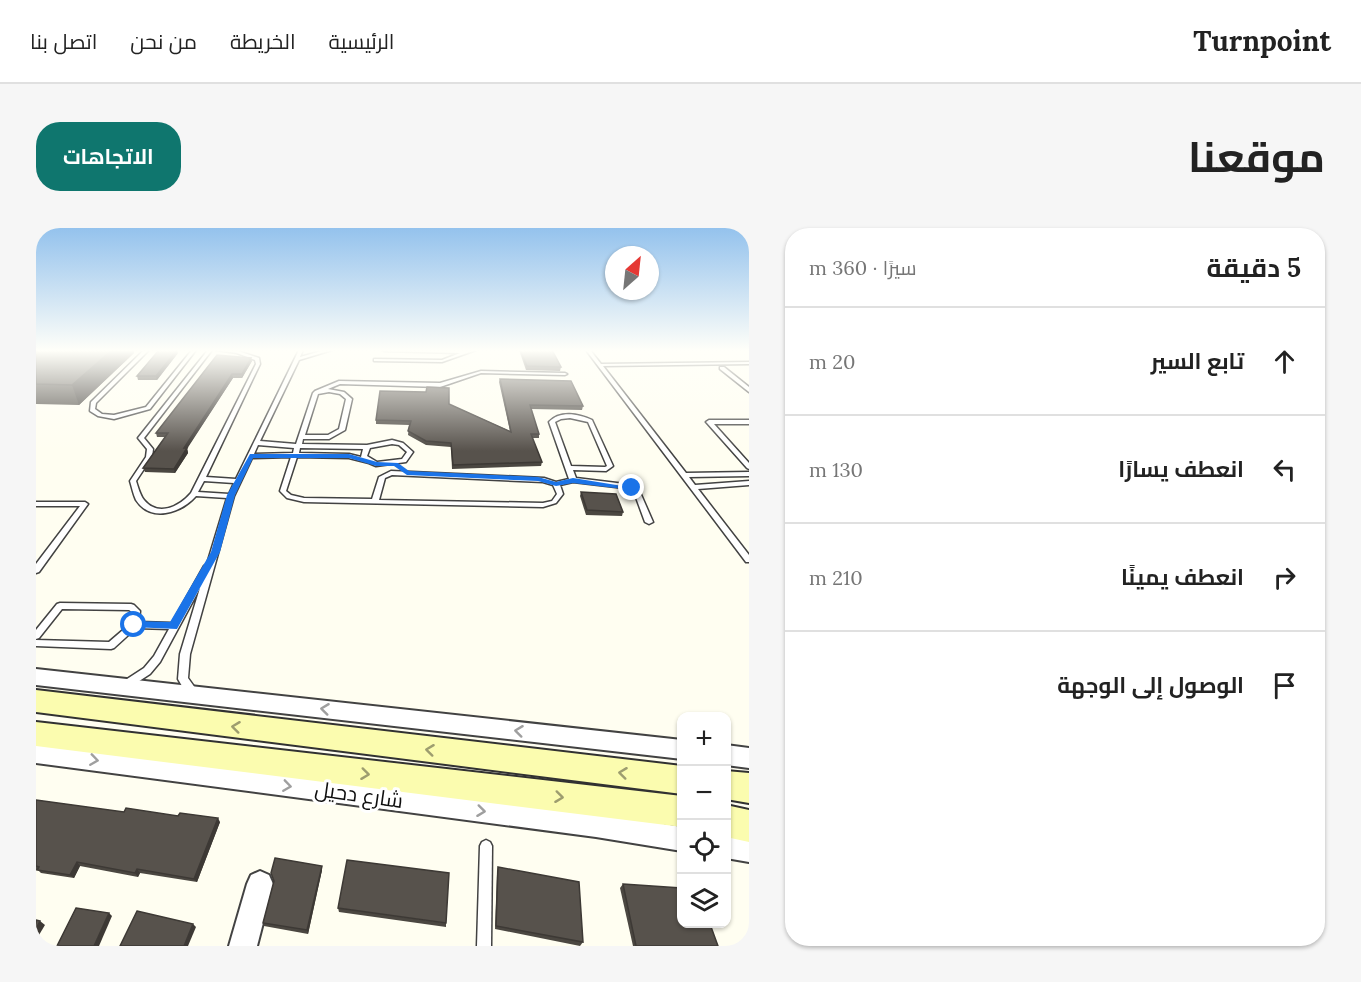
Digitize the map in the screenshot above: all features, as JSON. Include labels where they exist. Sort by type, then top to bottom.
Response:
[{"type":"main road","points":[[36,701],[677,780]]},
{"type":"main road","name":"شارع دحيل","points":[[36,734],[677,812]]},
{"type":"main road","points":[[731,786],[749,788]]},
{"type":"main road","points":[[731,820],[749,821]]},
{"type":"main road","points":[[731,821],[749,826]]},
{"type":"street","points":[[36,677],[677,750]]},
{"type":"street","name":"شارع دحيل","points":[[36,753],[596,825],[677,838]]},
{"type":"street","points":[[731,756],[749,758]]},
{"type":"street","points":[[731,847],[749,850]]},
{"type":"street","points":[[243,946],[260,884]]},
{"type":"lane","points":[[113,384],[93,403],[92,410],[95,413],[123,416],[148,408],[167,384]]},
{"type":"lane","points":[[184,384],[141,438],[150,449],[149,457],[133,481],[140,500],[158,511],[177,510],[185,506],[194,494],[249,384]]},
{"type":"lane","points":[[196,694],[187,686],[182,672],[231,495],[285,384]]},
{"type":"lane","points":[[336,384],[317,392],[283,488],[284,494],[289,497],[375,502],[543,505],[559,499],[560,489],[556,484]]},
{"type":"lane","points":[[390,384],[445,384]]},
{"type":"lane","points":[[614,384],[749,560]]},
{"type":"lane","points":[[302,437],[329,437],[342,430],[348,396],[335,391],[317,392]]},
{"type":"lane","points":[[569,468],[610,467],[590,421],[585,418],[559,417],[552,420],[573,480]]},
{"type":"lane","points":[[747,424],[709,422],[749,467]]},
{"type":"lane","points":[[257,443],[343,449],[367,447],[382,442],[407,448],[409,457],[396,464]]},
{"type":"lane","points":[[367,447],[363,452],[369,461]]},
{"type":"lane","points":[[250,456],[349,456],[396,464],[407,473]]},
{"type":"lane","points":[[375,502],[382,477],[391,473],[538,479],[556,484],[573,480],[632,488],[640,494],[649,522]]},
{"type":"lane","points":[[684,475],[749,474]]},
{"type":"lane","points":[[202,479],[237,481]]},
{"type":"lane","points":[[693,487],[749,483]]},
{"type":"lane","points":[[194,494],[231,495]]},
{"type":"lane","points":[[36,504],[85,504],[36,570]]},
{"type":"lane","points":[[122,686],[140,677],[153,665],[215,552]]},
{"type":"lane","points":[[36,636],[60,606],[131,607],[136,611],[134,625]]},
{"type":"lane","points":[[36,643],[108,646],[134,625],[173,626]]},
{"type":"lane","points":[[484,946],[486,846]]},
{"type":"building","points":[[36,384],[74,384],[72,385]]},
{"type":"building","points":[[195,384],[226,384],[184,448],[187,448],[174,469],[143,468],[168,433],[156,433]]},
{"type":"building","points":[[501,384],[572,384],[583,406],[530,405],[539,434],[531,434],[542,462],[453,465],[451,443],[426,441],[408,431],[411,421],[376,420],[380,391],[426,392],[427,387],[449,388],[449,404],[511,432]]},
{"type":"building","points":[[581,492],[616,494],[623,512],[587,510]]},
{"type":"building","points":[[36,800],[124,812],[126,808],[178,816],[180,813],[218,818],[194,879],[137,869],[135,873],[77,862],[70,875],[37,870],[39,867],[36,866]]},
{"type":"building","points":[[275,858],[322,866],[307,930],[263,923],[274,881],[271,873]]},
{"type":"building","points":[[347,860],[449,873],[446,923],[338,908]]},
{"type":"building","points":[[498,867],[579,882],[583,942],[496,926]]},
{"type":"building","points":[[623,884],[677,888],[677,928],[711,928],[718,946],[636,946]]},
{"type":"building","points":[[76,908],[109,913],[94,946],[57,946]]},
{"type":"building","points":[[137,911],[193,924],[184,946],[120,946]]},
{"type":"route","points":[[134,625],[173,626],[215,552],[231,495],[250,456],[349,456],[376,464],[396,464],[407,473],[538,479],[556,484],[573,480],[632,488]]}]
